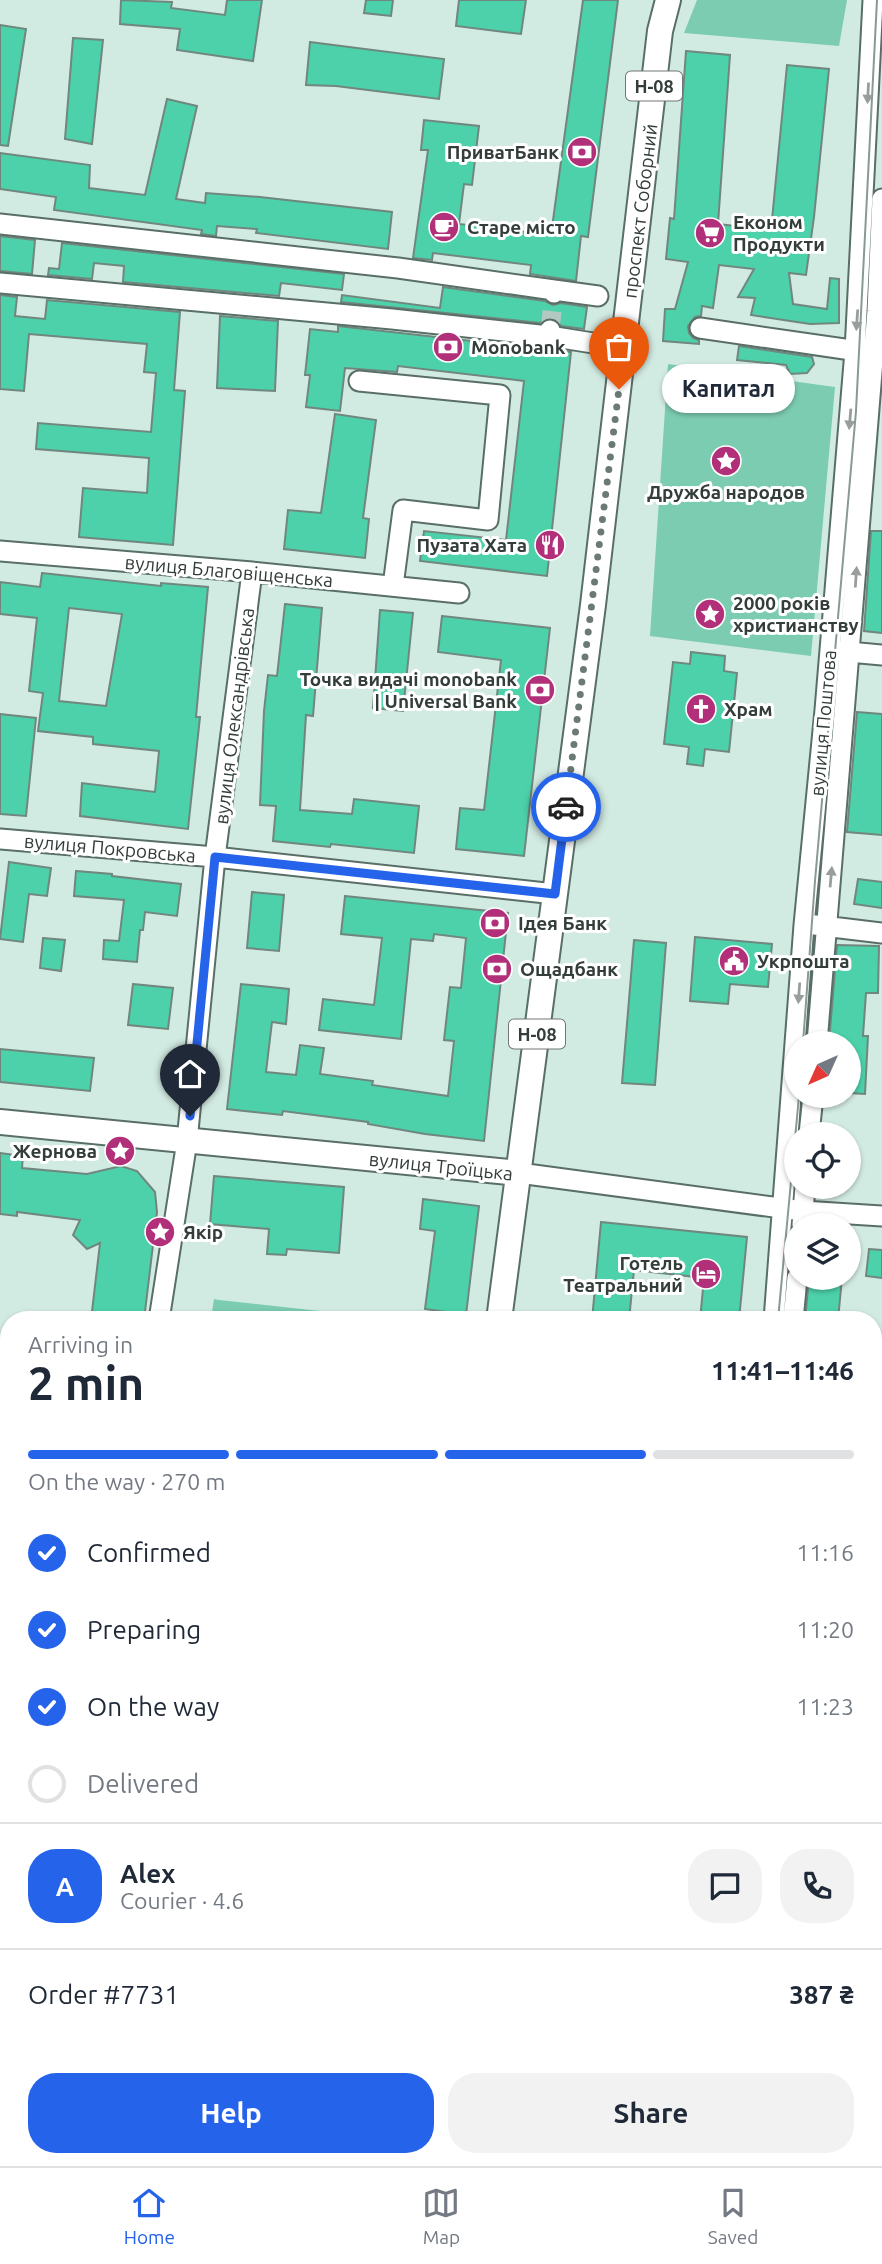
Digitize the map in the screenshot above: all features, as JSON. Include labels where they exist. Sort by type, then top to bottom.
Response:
[{"type":"main road","name":"проспект Соборний","points":[[500,1311],[593,605],[660,31],[668,0]]},
{"type":"main road","name":"вулиця Троїцька","points":[[0,1122],[519,1173]]},
{"type":"main road","name":"проспект Соборний","points":[[506,1311],[519,1173]]},
{"type":"street","name":"вулиця Поштова","points":[[796,1213],[804,925],[830,651],[870,352],[873,0]]},
{"type":"street","name":"вулиця Поштова","points":[[818,1031],[850,652],[882,199]]},
{"type":"street","points":[[0,224],[398,268],[598,296]]},
{"type":"street","points":[[0,283],[550,333],[593,343]]},
{"type":"street","points":[[700,328],[870,352]]},
{"type":"street","points":[[359,381],[500,395],[488,520],[403,510],[393,586]]},
{"type":"street","name":"вулиця Благовіщенська","points":[[0,551],[252,572],[458,593]]},
{"type":"street","name":"вулиця Олександрівська","points":[[160,1311],[187,1142],[215,857],[252,572]]},
{"type":"street","points":[[830,651],[882,655]]},
{"type":"street","name":"вулиця Покровська","points":[[0,839],[215,857],[555,894]]},
{"type":"street","points":[[804,925],[882,933]]},
{"type":"street","name":"вулиця Троїцька","points":[[519,1173],[784,1213]]},
{"type":"street","name":"вулиця Троїцька","points":[[861,1216],[882,1216]]},
{"type":"street","name":"вулиця Поштова","points":[[776,1311],[784,1272]]},
{"type":"street","points":[[794,1311],[796,1290]]},
{"type":"green space","points":[[697,0],[847,0],[839,46],[684,33]]},
{"type":"green space","points":[[668,364],[835,387],[811,656],[650,636]]},
{"type":"green space","points":[[214,1299],[320,1311],[212,1311]]},
{"type":"building","points":[[121,0],[172,2],[171,8],[225,15],[227,0],[262,0],[253,61],[177,50],[180,29],[120,24]]},
{"type":"building","points":[[366,0],[393,0],[391,16],[364,13]]},
{"type":"building","points":[[459,0],[526,0],[521,34],[456,26]]},
{"type":"building","points":[[583,0],[618,0],[588,237],[581,236],[576,281],[530,274],[531,265],[433,253],[432,260],[413,258],[428,150],[421,150],[424,120],[479,126],[472,185],[464,184],[459,224],[551,235]]},
{"type":"building","points":[[0,25],[26,29],[8,146],[0,145]]},
{"type":"building","points":[[73,38],[103,40],[92,144],[65,139]]},
{"type":"building","points":[[310,42],[444,59],[439,99],[336,86],[306,85]]},
{"type":"building","points":[[686,51],[730,55],[718,224],[771,230],[787,65],[829,69],[806,275],[789,273],[793,304],[827,309],[830,278],[839,279],[839,323],[810,324],[751,315],[755,298],[738,297],[754,269],[719,265],[713,308],[702,306],[701,316],[695,317],[688,326],[689,333],[699,340],[699,344],[663,341],[665,309],[675,309],[688,262],[666,259],[670,218],[674,219]]},
{"type":"building","points":[[167,99],[197,106],[176,199],[205,203],[206,193],[392,212],[388,249],[256,233],[257,229],[217,226],[216,236],[201,234],[202,230],[54,210],[56,197],[0,189],[0,153],[90,165],[89,188],[145,195]]},
{"type":"building","points":[[0,236],[35,240],[32,274],[0,271]]},
{"type":"building","points":[[62,243],[344,274],[342,290],[281,283],[279,296],[123,282],[124,266],[94,263],[92,279],[48,275],[49,268],[59,269]]},
{"type":"building","points":[[443,287],[545,301],[553,305],[561,303],[587,307],[584,329],[561,326],[557,320],[551,318],[540,323],[341,302],[342,295],[440,308]]},
{"type":"building","points":[[0,295],[17,297],[15,316],[45,319],[47,300],[180,312],[174,390],[185,391],[173,545],[79,537],[83,488],[147,493],[149,458],[36,449],[38,423],[151,432],[156,373],[144,372],[147,344],[29,334],[24,391],[0,389]]},
{"type":"building","points":[[220,316],[278,321],[275,391],[217,388]]},
{"type":"building","points":[[338,326],[571,352],[547,576],[420,561],[424,531],[506,540],[524,381],[398,366],[397,372],[345,368],[340,411],[306,407],[310,375],[305,375],[310,329],[338,332]]},
{"type":"building","points":[[739,346],[812,357],[814,364],[807,373],[790,374],[786,365],[737,360]]},
{"type":"building","points":[[335,414],[376,420],[363,518],[369,519],[365,558],[284,549],[288,510],[321,513]]},
{"type":"building","points":[[871,531],[882,531],[882,633],[864,631]]},
{"type":"building","points":[[42,573],[161,586],[161,583],[208,587],[196,717],[200,717],[188,829],[80,816],[82,783],[155,792],[159,751],[93,744],[93,737],[38,731],[43,693],[29,691],[37,618],[0,614],[0,582],[40,587]],"holes":[[[69,608],[122,614],[106,706],[59,701]]]},
{"type":"building","points":[[285,604],[322,608],[313,716],[306,715],[300,810],[352,814],[354,799],[419,806],[414,853],[273,841],[276,806],[260,805],[264,711],[268,675],[277,676]]},
{"type":"building","points":[[380,610],[413,613],[403,711],[373,708]]},
{"type":"building","points":[[442,616],[550,628],[524,856],[456,849],[460,808],[484,810],[501,660],[438,652]]},
{"type":"building","name":"Храм","points":[[691,652],[725,656],[724,671],[737,673],[729,752],[705,749],[703,766],[687,764],[689,747],[664,744],[673,662],[690,664]]},
{"type":"building","points":[[857,712],[882,714],[882,835],[847,832]]},
{"type":"building","points":[[0,714],[36,718],[26,816],[0,814]]},
{"type":"building","points":[[9,862],[51,868],[47,896],[29,894],[23,942],[0,939]]},
{"type":"building","points":[[76,871],[181,884],[177,916],[145,912],[137,962],[103,959],[104,940],[119,941],[124,900],[74,896]]},
{"type":"building","points":[[858,879],[882,882],[882,908],[854,904]]},
{"type":"building","points":[[252,892],[284,895],[279,951],[247,948]]},
{"type":"building","points":[[345,896],[508,913],[484,1141],[283,1111],[282,1115],[227,1109],[241,984],[289,989],[286,1024],[272,1022],[266,1072],[296,1075],[300,1045],[324,1048],[320,1074],[448,1096],[454,1041],[444,1040],[450,987],[461,988],[466,938],[434,934],[433,941],[411,939],[401,1039],[319,1030],[323,999],[374,1005],[382,938],[341,934]]},
{"type":"building","points":[[695,937],[772,944],[768,987],[730,984],[728,1004],[690,1001]]},
{"type":"building","points":[[43,938],[65,940],[61,971],[40,968]]},
{"type":"building","points":[[634,940],[666,943],[655,1085],[622,1083]]},
{"type":"building","points":[[837,945],[879,946],[878,993],[866,993],[863,1036],[868,1036],[865,1094],[861,1094],[861,1031],[830,1031]]},
{"type":"building","points":[[133,984],[173,988],[168,1029],[128,1025]]},
{"type":"building","points":[[0,1049],[94,1058],[90,1091],[0,1082]]},
{"type":"building","points":[[0,1153],[23,1156],[22,1168],[87,1174],[121,1166],[137,1171],[155,1192],[157,1212],[145,1311],[92,1311],[100,1243],[87,1249],[73,1235],[80,1220],[17,1212],[17,1216],[0,1214]]},
{"type":"building","points":[[214,1176],[344,1187],[339,1253],[287,1249],[286,1255],[267,1254],[269,1229],[210,1224]]},
{"type":"building","points":[[423,1199],[479,1206],[466,1311],[425,1309],[435,1231],[420,1229]]},
{"type":"building","name":"Готель Театральний","points":[[601,1222],[747,1237],[740,1311],[701,1311],[704,1278],[634,1270],[630,1311],[593,1311]]},
{"type":"building","points":[[869,1249],[882,1250],[882,1278],[866,1276]]},
{"type":"building","points":[[808,1290],[841,1290],[839,1311],[806,1311]]},
{"type":"tunnel","points":[[550,330],[554,293]]},
{"type":"tram line","points":[[804,1031],[856,411],[877,0]]},
{"type":"tram line","points":[[779,1311],[798,1108]]},
{"type":"way so far","points":[[566,807],[619,389]]},
{"type":"place","name":"ПриватБанк","points":[[582,152]]},
{"type":"place","name":"Старе мiсто","points":[[444,227]]},
{"type":"place","name":"Економ Продукти","points":[[710,233]]},
{"type":"place","name":"Monobank","points":[[448,347]]},
{"type":"place","name":"Капитал","points":[[619,389]]},
{"type":"place","name":"Дружба народов","points":[[726,461]]},
{"type":"place","name":"Пузата Хата","points":[[550,545]]},
{"type":"place","name":"2000 років христианству","points":[[710,614]]},
{"type":"place","name":"Точка видачі monobank | Universal Bank","points":[[540,690]]},
{"type":"place","name":"Храм","points":[[701,709]]},
{"type":"place","name":"Ідея Банк","points":[[495,923]]},
{"type":"place","name":"Укрпошта","points":[[734,961]]},
{"type":"place","name":"Ощадбанк","points":[[497,969]]},
{"type":"place","name":"Жернова","points":[[120,1151]]},
{"type":"place","name":"Якір","points":[[160,1232]]},
{"type":"place","name":"Готель Театральний","points":[[706,1274]]},
{"type":"route","points":[[190,1116],[215,857],[555,894],[566,807]]}]
